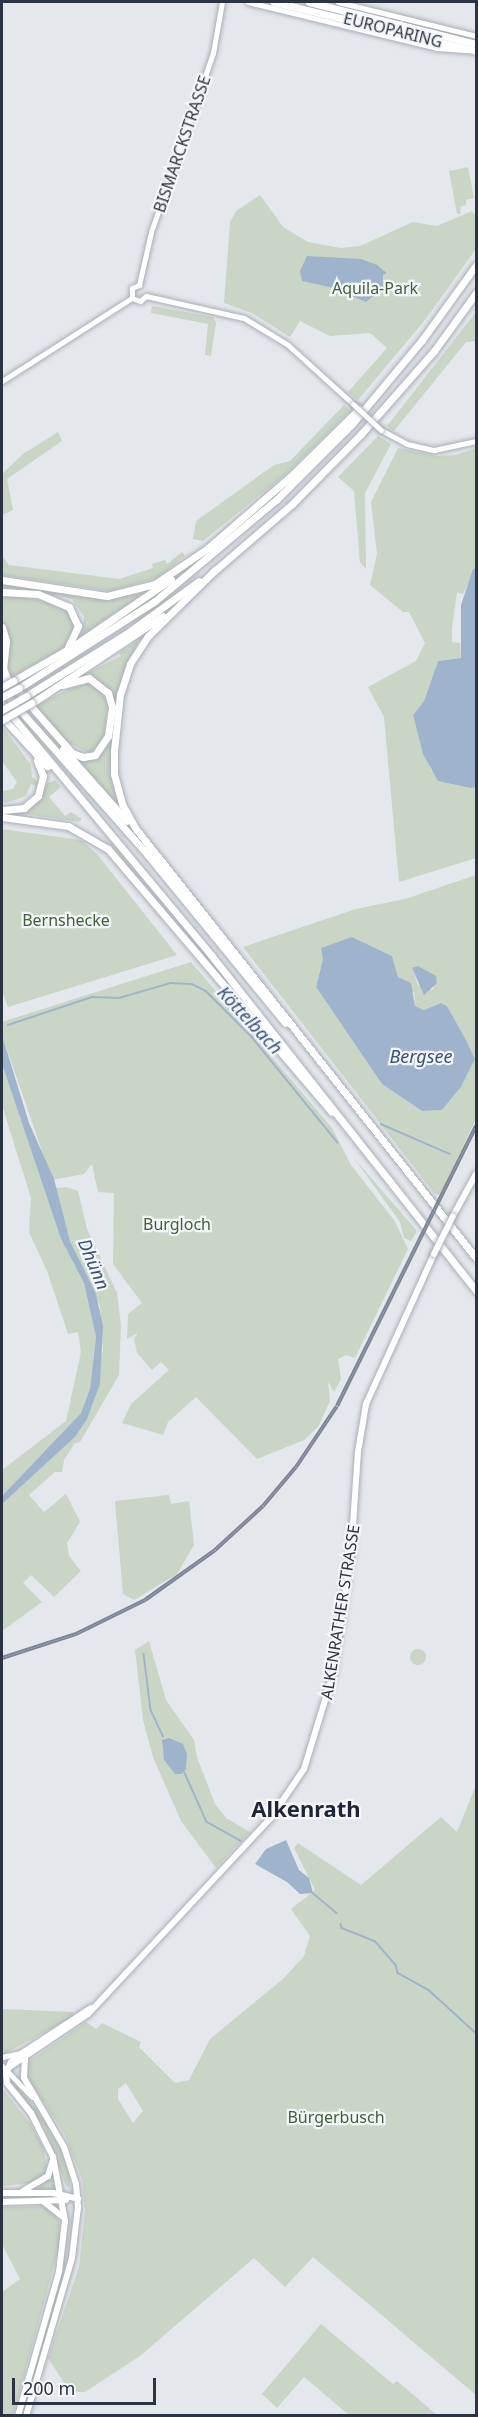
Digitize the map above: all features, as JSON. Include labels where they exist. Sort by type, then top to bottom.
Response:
[{"type":"highway","name":"EUROPARING","points":[[274,2],[473,51]]},
{"type":"highway","name":"EUROPARING","points":[[309,2],[477,44]]},
{"type":"highway","points":[[2,697],[123,623],[185,578],[214,555],[315,463],[422,340],[477,264]]},
{"type":"highway","points":[[98,820],[84,810],[2,718],[63,685],[188,593],[292,504],[361,434],[434,351],[477,293]]},
{"type":"highway","points":[[368,402],[208,548],[183,568],[62,653],[2,688],[142,848],[307,1046],[477,1258]]},
{"type":"highway","points":[[2,580],[106,596],[140,591],[183,568]]},
{"type":"highway","points":[[2,592],[38,594],[69,607],[76,618],[77,631],[62,653]]},
{"type":"highway","points":[[2,710],[188,593]]},
{"type":"highway","points":[[136,829],[124,809],[114,774],[122,687],[145,640],[188,593]]},
{"type":"highway","points":[[2,627],[6,641],[3,669],[7,679],[72,753],[83,757],[95,755],[108,736],[112,707],[108,693],[89,678],[63,685]]},
{"type":"highway","points":[[2,680],[136,829],[240,956],[307,1046]]},
{"type":"highway","points":[[2,704],[341,1120],[477,1291]]},
{"type":"highway","points":[[2,810],[26,807],[41,791],[42,769],[28,747]]},
{"type":"highway","points":[[2,817],[68,826],[108,849],[229,995],[341,1120]]},
{"type":"main road","name":"BISMARCKSTRASSE","points":[[139,285],[151,232],[213,53],[222,2]]},
{"type":"main road","points":[[248,2],[437,48],[473,51]]},
{"type":"main road","points":[[338,2],[477,36]]},
{"type":"main road","points":[[132,298],[131,291],[139,285],[145,289],[146,296]]},
{"type":"main road","points":[[132,298],[140,301],[146,296]]},
{"type":"main road","points":[[146,296],[244,318],[288,345],[381,430],[407,444],[434,450],[477,441]]},
{"type":"main road","points":[[2,381],[132,298]]},
{"type":"main road","name":"ALKENRATHER STRASSE","points":[[3,2070],[73,2026],[91,2008],[270,1819],[308,1760],[333,1669],[351,1554],[358,1452],[366,1404],[434,1254],[477,1174]]},
{"type":"main road","points":[[2,2057],[24,2055],[23,2074],[32,2097],[64,2147],[78,2199],[72,2258],[26,2415]]},
{"type":"main road","points":[[3,2070],[32,2097]]},
{"type":"main road","points":[[3,2070],[4,2081],[31,2113],[53,2157],[62,2197],[64,2221],[59,2272],[18,2415]]},
{"type":"main road","points":[[20,2192],[48,2176],[53,2157]]},
{"type":"main road","points":[[2,2193],[20,2192],[78,2199]]},
{"type":"main road","points":[[2,2202],[62,2197]]},
{"type":"main road","points":[[39,2200],[56,2208],[64,2221]]},
{"type":"green space","points":[[468,167],[474,198],[466,200],[466,205],[460,207],[461,214],[457,214],[449,171]]},
{"type":"green space","name":"Aquila-Park","points":[[260,195],[283,227],[308,242],[341,248],[360,246],[413,222],[437,226],[472,211],[476,216],[476,249],[425,320],[358,400],[348,392],[387,348],[370,333],[330,336],[300,321],[290,337],[252,313],[224,303],[230,222],[236,211]]},
{"type":"green space","points":[[152,306],[213,317],[216,323],[211,356],[205,355],[208,324],[151,313]]},
{"type":"green space","points":[[476,312],[476,341],[466,342],[394,431],[387,426]]},
{"type":"green space","points":[[344,405],[350,411],[286,474],[203,541],[193,539],[196,521],[274,465],[290,461]]},
{"type":"green space","points":[[58,432],[62,441],[7,479],[13,510],[2,515],[2,474],[23,454]]},
{"type":"green space","points":[[378,436],[391,444],[365,493],[366,569],[360,562],[354,491],[338,477]]},
{"type":"green space","points":[[398,448],[437,456],[456,455],[476,448],[476,569],[463,594],[457,592],[452,628],[452,642],[460,643],[461,658],[438,661],[424,701],[413,715],[431,770],[451,783],[476,787],[476,858],[399,882],[384,717],[368,687],[416,661],[425,643],[409,612],[403,612],[370,585],[377,554],[371,502]]},
{"type":"green space","points":[[182,552],[185,556],[158,578],[110,591],[2,575],[2,556],[9,565],[119,579],[153,568],[152,564],[165,560],[167,564]]},
{"type":"green space","points":[[2,582],[92,597],[143,594],[81,636],[84,617],[72,599],[21,587],[2,588]]},
{"type":"green space","points":[[13,596],[57,603],[70,612],[75,626],[68,643],[59,651],[9,678],[6,663],[10,640],[2,622],[2,598]]},
{"type":"green space","points":[[140,639],[123,673],[113,736],[121,809],[77,761],[101,754],[110,738],[109,690],[89,672],[121,656],[119,653]]},
{"type":"green space","points":[[82,683],[95,684],[108,702],[104,736],[98,749],[89,753],[68,743],[34,706]]},
{"type":"green space","points":[[2,726],[31,765],[32,777],[38,782],[37,786],[31,784],[26,796],[6,803],[2,802],[2,791],[13,789],[17,782],[2,761]]},
{"type":"green space","points":[[55,780],[61,787],[49,797],[65,816],[71,812],[82,819],[79,822],[20,813],[41,800],[46,784]]},
{"type":"green space","name":"Bernshecke","points":[[2,829],[81,840],[97,854],[177,955],[8,1007],[2,991]]},
{"type":"green space","points":[[476,875],[476,1119],[440,1195],[435,1194],[243,947],[356,909],[405,899]],"holes":[[[352,937],[392,956],[398,977],[414,993],[415,1006],[424,1010],[441,1003],[447,1006],[466,1040],[475,1059],[461,1087],[442,1110],[422,1111],[382,1084],[316,987],[323,959]],[[412,968],[436,976],[433,990],[418,985]]]},
{"type":"green space","name":"Burgloch","points":[[191,962],[332,1128],[351,1165],[394,1220],[408,1249],[355,1358],[346,1355],[338,1359],[341,1379],[334,1392],[328,1382],[330,1401],[318,1427],[304,1440],[257,1459],[196,1397],[168,1422],[163,1435],[122,1423],[131,1404],[169,1370],[161,1362],[152,1370],[137,1353],[134,1339],[138,1333],[127,1339],[128,1314],[142,1303],[113,1264],[114,1193],[98,1192],[92,1164],[84,1174],[52,1180],[2,1035],[2,1022]]},
{"type":"green space","points":[[2,1064],[61,1239],[84,1283],[96,1337],[90,1389],[81,1413],[2,1496],[2,1470],[66,1421],[81,1352],[78,1332],[68,1334],[47,1271],[29,1232],[31,1198],[2,1105]]},
{"type":"green space","points":[[354,1158],[417,1231],[411,1241],[404,1238],[400,1222]]},
{"type":"green space","points":[[66,1187],[78,1191],[87,1229],[117,1293],[121,1326],[119,1375],[80,1442],[75,1443],[64,1460],[62,1472],[55,1472],[29,1495],[44,1512],[66,1494],[80,1522],[67,1543],[69,1556],[81,1571],[54,1597],[31,1575],[23,1583],[42,1602],[2,1631],[2,1504],[75,1437],[103,1351],[100,1306],[70,1241],[55,1188]]},
{"type":"green space","points":[[169,1495],[171,1504],[189,1501],[194,1545],[177,1574],[134,1600],[123,1594],[115,1501]]},
{"type":"green space","points":[[149,1641],[166,1700],[194,1740],[197,1757],[215,1804],[226,1818],[250,1832],[216,1868],[181,1821],[153,1757],[143,1720],[135,1650]]},
{"type":"green space","points":[[418,1649],[426,1657],[418,1665],[410,1657]]},
{"type":"green space","name":"Bürgerbusch","points":[[476,1785],[476,2395],[313,2257],[285,2287],[254,2258],[140,2356],[85,2392],[70,2392],[48,2358],[79,2267],[85,2210],[82,2179],[65,2135],[28,2078],[28,2062],[86,2022],[96,2029],[102,2023],[141,2042],[139,2047],[175,2083],[189,2080],[210,2039],[283,1979],[304,1956],[310,1936],[291,1909],[315,1890],[294,1848],[298,1843],[361,1885],[441,1817],[457,1832]],"holes":[[[126,2083],[143,2111],[133,2123],[118,2099],[118,2089]]]},
{"type":"green space","points":[[2,2009],[73,2012],[75,2016],[2,2055]]},
{"type":"green space","points":[[10,2079],[47,2122],[63,2150],[70,2171],[70,2188],[66,2186],[44,2127]]},
{"type":"green space","points":[[2,2088],[32,2126],[43,2147],[48,2171],[34,2183],[2,2186]]},
{"type":"green space","points":[[54,2174],[57,2189],[39,2189],[39,2187]]},
{"type":"green space","points":[[44,2206],[56,2213],[60,2225],[59,2248],[13,2415],[2,2415],[2,2292],[20,2279],[2,2244],[2,2207]]},
{"type":"green space","points":[[321,2324],[393,2384],[397,2381],[437,2415],[349,2415],[304,2377],[277,2408],[262,2394]]},
{"type":"water","points":[[307,256],[361,259],[377,265],[387,273],[383,275],[383,288],[366,302],[334,288],[302,281],[300,271]]},
{"type":"water","points":[[473,569],[476,569],[476,787],[471,788],[438,781],[423,754],[413,715],[424,701],[438,661],[461,658],[461,605]]},
{"type":"water","name":"Bergsee","points":[[352,937],[392,956],[398,977],[411,983],[415,1006],[424,1010],[441,1003],[447,1006],[466,1040],[475,1059],[461,1087],[442,1110],[422,1111],[382,1084],[316,987],[323,959],[321,948]]},
{"type":"water","points":[[418,966],[436,976],[437,983],[424,995],[412,968]]},
{"type":"water","points":[[2,1035],[29,1123],[54,1179],[70,1241],[96,1294],[103,1326],[100,1384],[87,1419],[75,1437],[2,1504],[2,1496],[81,1413],[90,1389],[96,1337],[84,1283],[61,1239],[2,1064]]},
{"type":"water","points":[[169,1738],[183,1744],[187,1754],[186,1769],[181,1774],[175,1774],[164,1760],[162,1740]]},
{"type":"water","points":[[286,1840],[299,1870],[309,1878],[313,1893],[300,1894],[287,1882],[255,1864],[266,1849]]},
{"type":"waterway","name":"Köttelbach","points":[[8,1025],[92,997],[119,998],[171,983],[192,984],[206,991],[252,1037],[338,1143]]},
{"type":"waterway","name":"Köttelbach","points":[[381,1124],[450,1154]]},
{"type":"waterway","points":[[144,1654],[151,1710],[163,1736]]},
{"type":"waterway","points":[[184,1771],[207,1822],[241,1841]]},
{"type":"waterway","points":[[313,1893],[337,1913]]},
{"type":"waterway","points":[[341,1924],[342,1928],[375,1941],[396,1965],[398,1973],[429,1990],[476,2033]]},
{"type":"railway","points":[[2,1658],[76,1634],[145,1600],[215,1550],[263,1506],[296,1467],[337,1406],[476,1126]]},
{"type":"district","name":"Alkenrath","points":[[306,1809]]},
{"type":"water label","name":"Dhünn","points":[[94,1264]]}]
